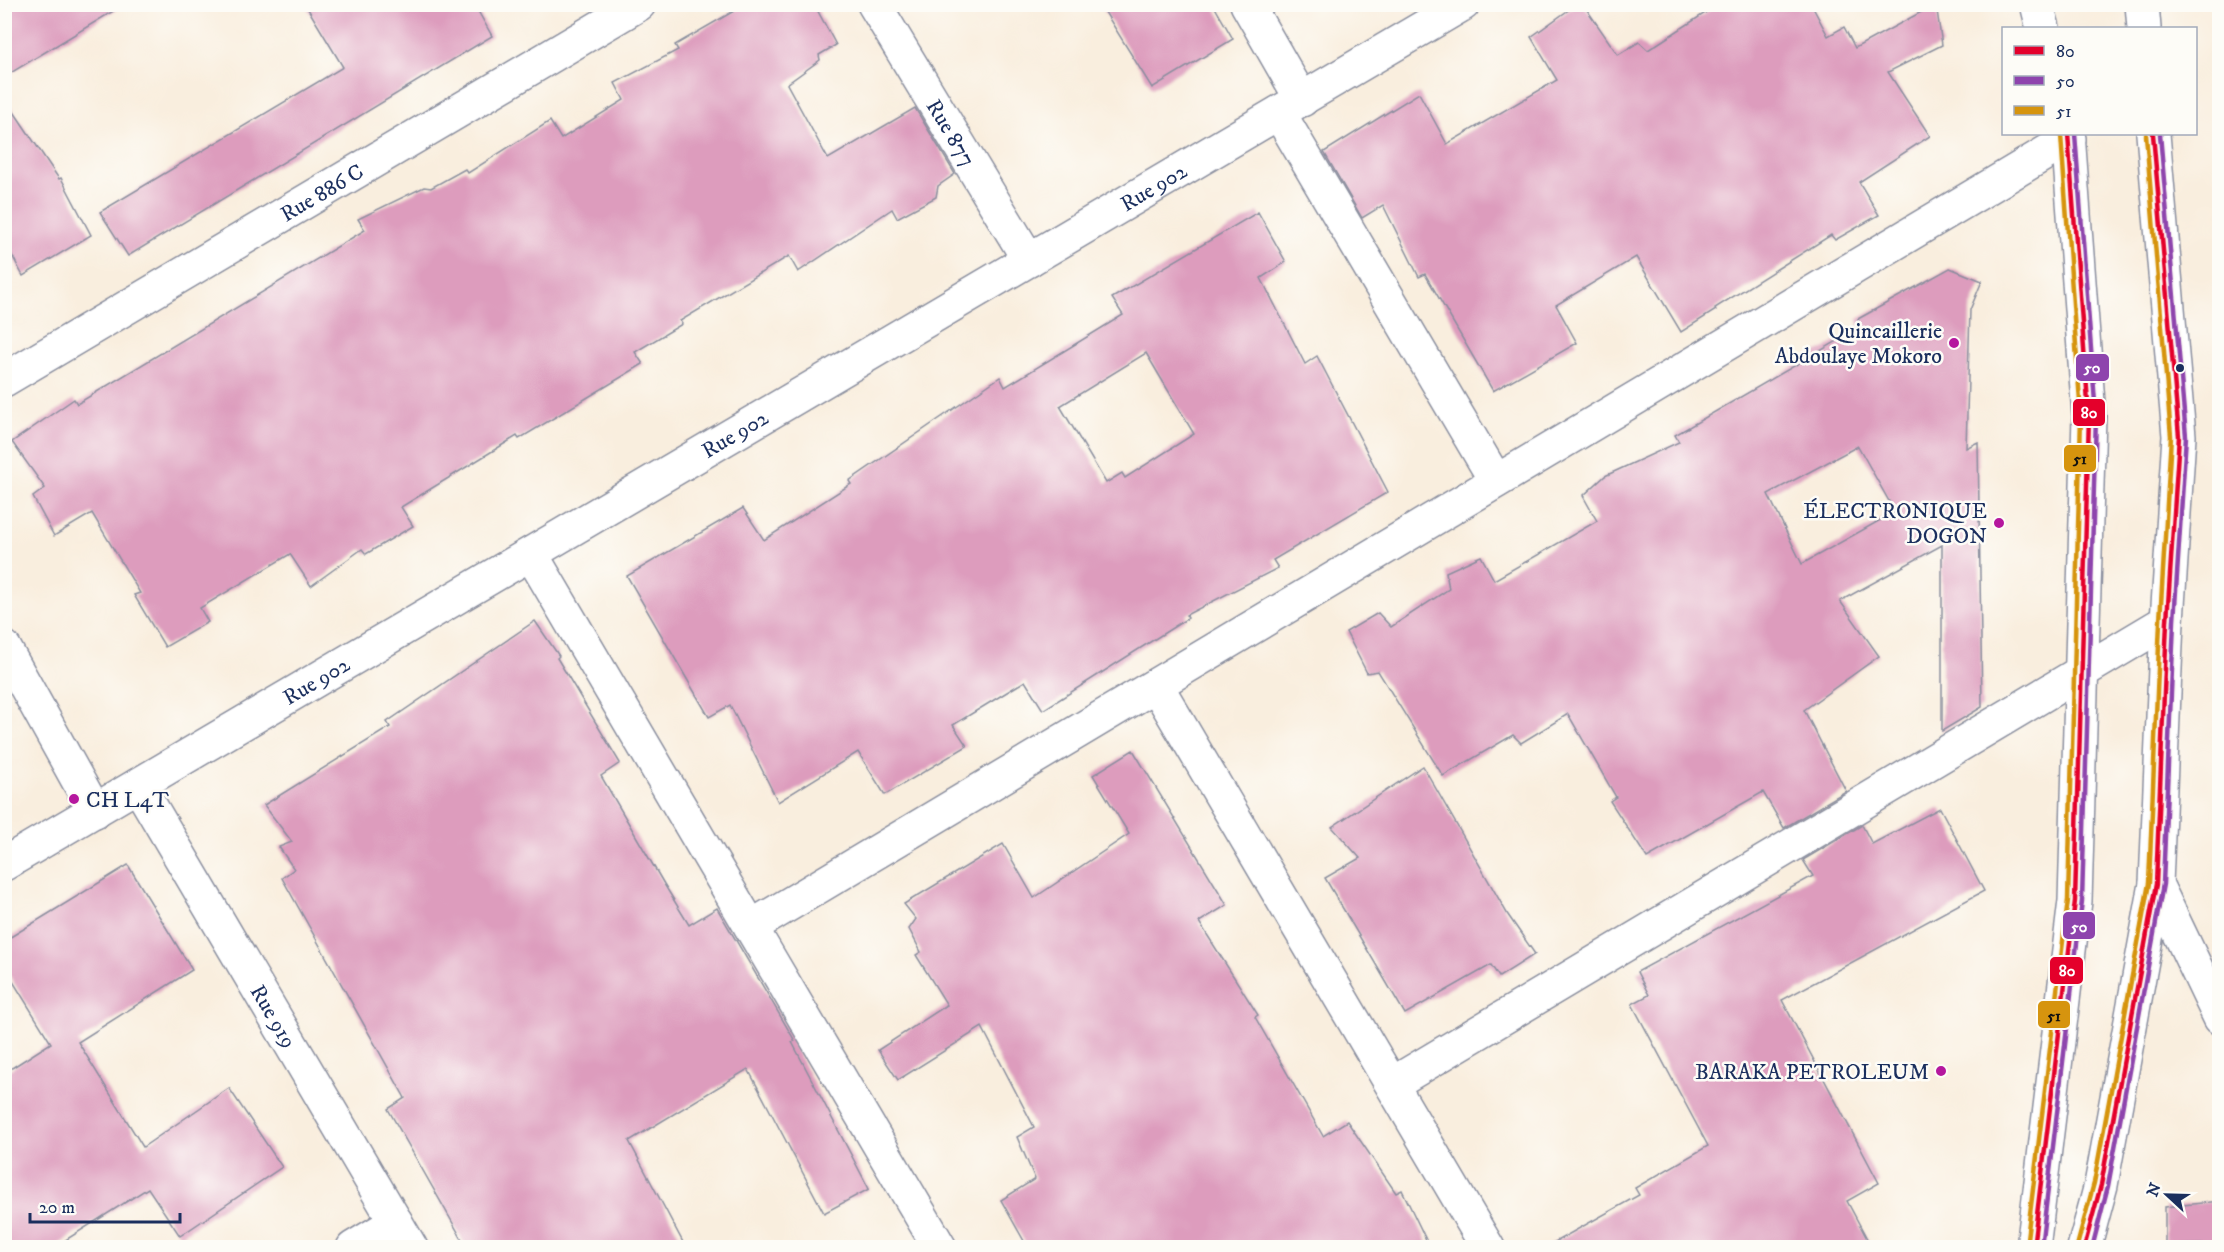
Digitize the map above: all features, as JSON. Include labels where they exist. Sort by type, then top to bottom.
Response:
[{"type":"street","name":"Rue 886 C","points":[[4,380],[639,4]]},
{"type":"street","name":"Rue 877","points":[[873,4],[1029,260]]},
{"type":"street","points":[[1247,4],[1291,106],[1496,481]]},
{"type":"street","name":"Rue 902","points":[[4,864],[1463,4]]},
{"type":"street","points":[[2037,4],[2043,27]]},
{"type":"street","points":[[2142,4],[2144,27]]},
{"type":"street","points":[[2084,1248],[2101,1185],[2156,884],[2167,621],[2179,436],[2153,135]]},
{"type":"street","points":[[751,927],[2068,136],[2089,416],[2075,901],[2033,1248]]},
{"type":"street","points":[[531,554],[940,1248]]},
{"type":"street","points":[[1392,1084],[2167,621]]},
{"type":"street","points":[[4,647],[95,811]]},
{"type":"street","points":[[1156,685],[1488,1248]]},
{"type":"street","name":"Rue 919","points":[[138,784],[403,1235]]},
{"type":"street","points":[[2156,884],[2220,1018]]},
{"type":"street","points":[[353,1248],[403,1235]]},
{"type":"building","points":[[4,4],[125,4],[4,77]]},
{"type":"building","points":[[305,4],[474,4],[492,36],[128,256],[100,212],[343,67]]},
{"type":"building","points":[[746,4],[814,4],[836,45],[819,55],[820,60],[787,84],[828,159],[915,108],[955,174],[938,186],[936,197],[897,218],[892,209],[798,272],[789,256],[680,321],[682,324],[635,352],[643,364],[519,439],[517,436],[401,507],[413,526],[366,554],[362,549],[311,586],[290,554],[200,608],[208,622],[165,647],[134,595],[140,593],[92,513],[54,536],[33,497],[45,488],[12,442],[74,399],[77,404],[365,230],[358,219],[424,187],[431,188],[465,169],[468,173],[550,121],[561,139],[624,100],[615,83],[678,50],[675,45]]},
{"type":"building","points":[[1100,4],[1213,4],[1233,39],[1152,88]]},
{"type":"building","points":[[1577,4],[1583,4],[1618,55],[1639,42],[1648,50],[1719,4],[1811,4],[1828,36],[1844,27],[1855,48],[1936,4],[1942,45],[1888,72],[1930,136],[1859,182],[1879,215],[1835,240],[1831,235],[1681,332],[1636,257],[1556,305],[1577,343],[1493,391],[1425,274],[1419,277],[1383,205],[1362,218],[1324,152],[1419,93],[1447,144],[1557,80],[1531,37]]},
{"type":"building","points":[[4,97],[59,179],[61,178],[91,235],[23,276],[4,240]]},
{"type":"building","points":[[1258,212],[1286,262],[1261,278],[1305,364],[1317,356],[1388,492],[1273,560],[1278,568],[1186,615],[1188,618],[1043,710],[1025,681],[953,725],[967,746],[885,795],[858,752],[778,802],[730,705],[709,717],[627,576],[743,508],[764,540],[851,484],[849,481],[1000,377],[1005,387],[1123,315],[1112,298]],"holes":[[[1146,353],[1194,434],[1125,478],[1122,473],[1106,483],[1060,406]]]},
{"type":"building","points":[[1950,268],[1982,281],[1970,310],[1966,448],[1978,442],[1982,707],[1942,731],[1942,545],[1840,601],[1879,656],[1804,710],[1846,791],[1784,828],[1763,792],[1647,858],[1610,801],[1616,797],[1568,714],[1521,743],[1513,735],[1443,776],[1378,671],[1367,673],[1346,632],[1378,613],[1391,627],[1449,589],[1446,572],[1481,556],[1494,580],[1597,521],[1583,496],[1605,476],[1679,442],[1675,435],[1860,328],[1858,319]],"holes":[[[1858,446],[1895,512],[1802,564],[1768,494]]]},
{"type":"building","points":[[535,621],[559,656],[557,658],[620,763],[601,776],[664,884],[689,925],[717,908],[795,1041],[792,1042],[869,1189],[824,1213],[748,1069],[629,1141],[686,1248],[467,1248],[388,1109],[405,1098],[282,878],[294,869],[279,847],[292,842],[264,805],[390,727],[387,722]]},
{"type":"building","points":[[1133,750],[1227,905],[1199,922],[1258,1015],[1255,1017],[1323,1136],[1347,1121],[1396,1193],[1402,1190],[1430,1248],[1028,1248],[1001,1200],[1035,1179],[1017,1137],[1034,1127],[982,1027],[898,1080],[878,1050],[947,1005],[916,955],[921,952],[909,929],[916,919],[904,904],[1003,844],[1034,898],[1129,834],[1093,775]]},
{"type":"building","points":[[1423,766],[1508,915],[1535,954],[1499,977],[1491,965],[1405,1014],[1325,878],[1360,858],[1332,827]]},
{"type":"building","points":[[1940,808],[1984,891],[1782,1000],[1879,1183],[1847,1201],[1872,1248],[1544,1248],[1639,1195],[1635,1188],[1708,1146],[1632,1004],[1649,995],[1637,972],[1813,876],[1803,860],[1862,825],[1872,844]]},
{"type":"building","points":[[128,865],[192,970],[78,1042],[143,1147],[229,1088],[282,1167],[180,1236],[148,1188],[53,1248],[4,1248],[4,1073],[51,1043],[4,967],[4,941]]},
{"type":"building","points":[[2220,1201],[2220,1244],[2165,1245],[2165,1207]]},
{"type":"transit line","name":"51","points":[[2026,1247],[2068,900],[2081,416],[2061,135]]},
{"type":"transit line","name":"80","points":[[2033,1248],[2075,901],[2089,416],[2068,135]]},
{"type":"transit line","name":"50","points":[[2041,1248],[2082,901],[2096,416],[2075,135]]},
{"type":"transit line","name":"51","points":[[2077,1246],[2094,1183],[2149,883],[2160,621],[2171,436],[2146,135]]},
{"type":"transit line","name":"80","points":[[2084,1248],[2101,1185],[2156,884],[2167,621],[2179,436],[2153,135]]},
{"type":"transit line","name":"50","points":[[2092,1248],[2108,1186],[2163,884],[2174,621],[2186,436],[2160,135]]},
{"type":"place","name":"Quincaillerie Abdoulaye Mokoro","points":[[1954,343]]},
{"type":"place","name":"ÉLECTRONIQUE DOGON","points":[[1999,523]]},
{"type":"place","name":"CH L4T","points":[[74,799]]},
{"type":"place","name":"BARAKA PETROLEUM","points":[[1941,1071]]}]
